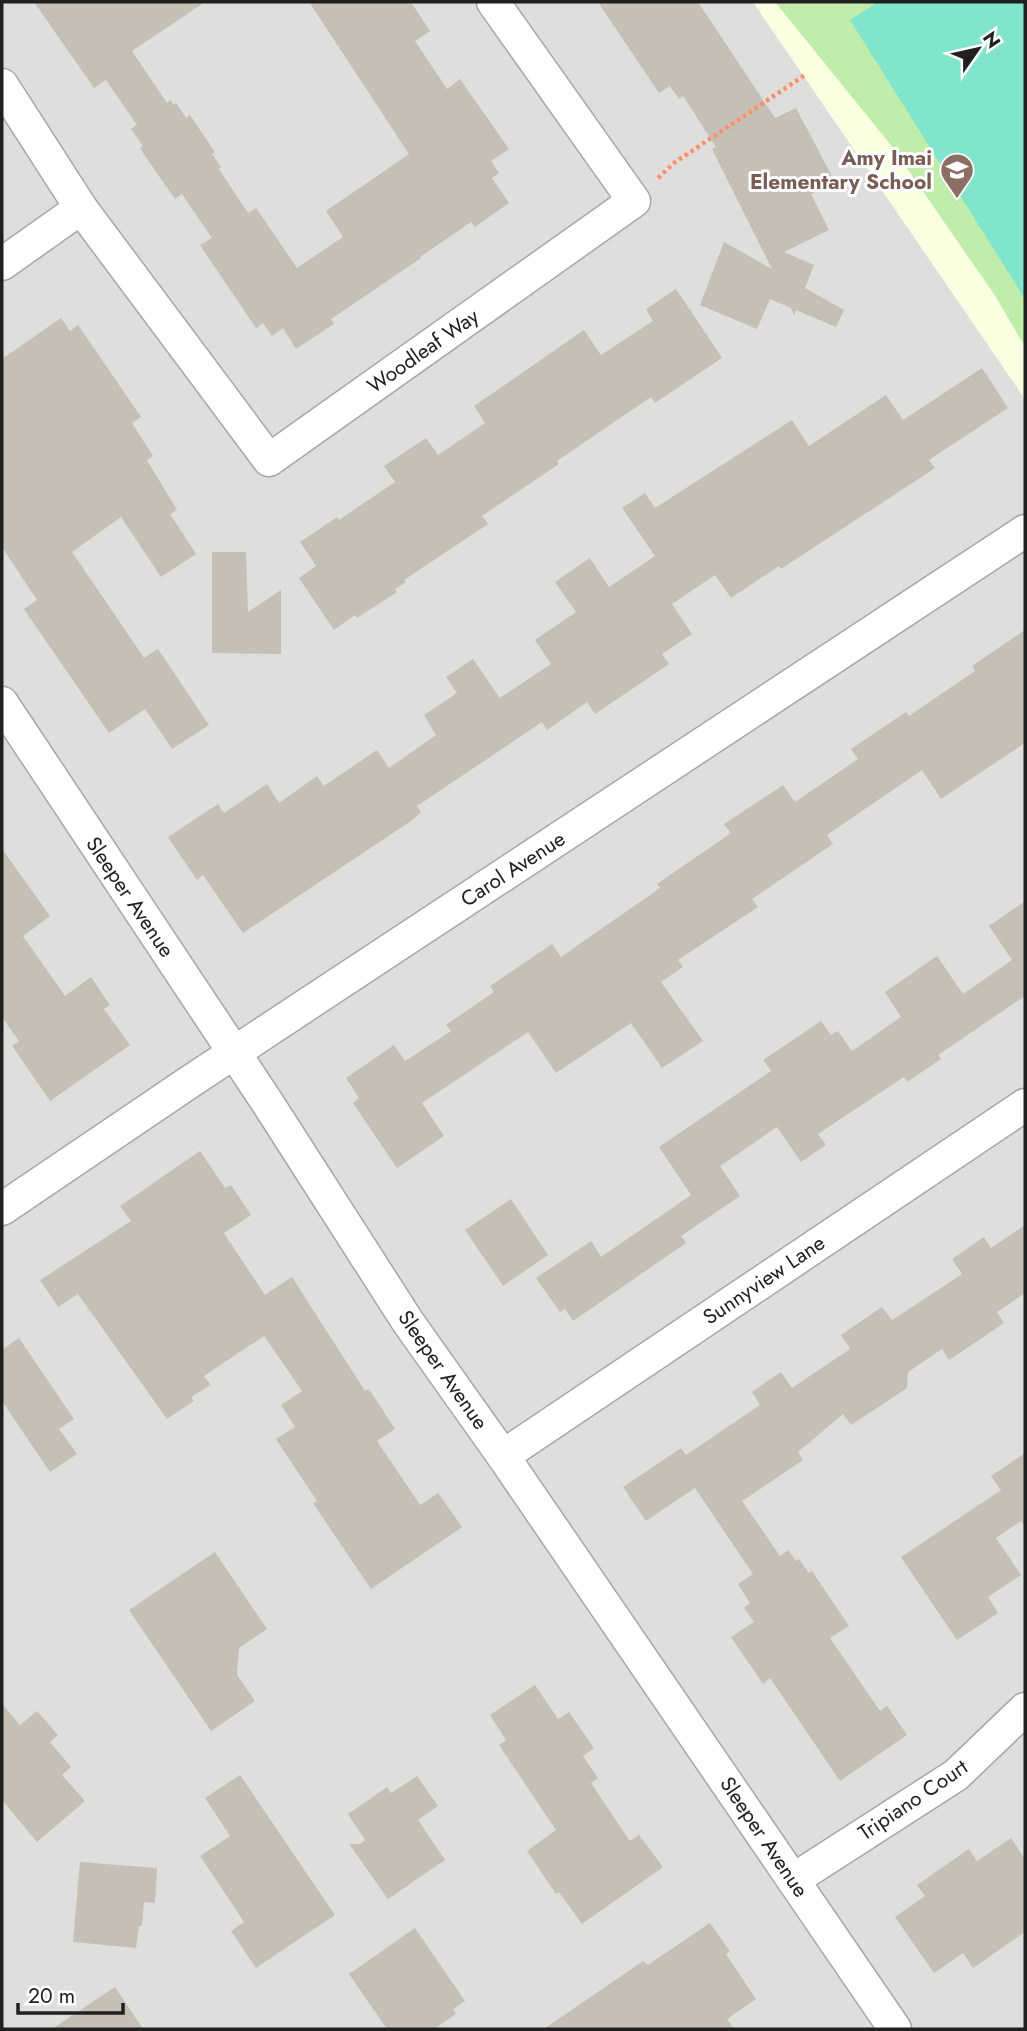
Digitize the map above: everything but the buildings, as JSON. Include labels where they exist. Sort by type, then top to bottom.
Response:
[{"type":"street","points":[[493,2],[634,201]]},
{"type":"street","points":[[2,85],[81,208],[2,264]]},
{"type":"street","name":"Woodleaf Way","points":[[81,208],[269,460],[634,201]]},
{"type":"street","name":"Carol Avenue","points":[[2,1209],[233,1053],[1025,531]]},
{"type":"street","name":"Sleeper Avenue","points":[[2,703],[267,1102],[408,1322],[503,1456],[895,2029]]},
{"type":"street","name":"Sunnyview Lane","points":[[503,1456],[1025,1105]]},
{"type":"street","name":"Tripiano Court","points":[[793,1880],[956,1775],[1025,1709]]},
{"type":"path","points":[[634,201],[674,163],[805,75]]},
{"type":"shaded area","points":[[2,2],[753,2],[1025,399],[1025,2029],[2,2029]]},
{"type":"shaded area","name":"Amy Imai Elementary School","points":[[753,2],[1025,2],[1025,399]]},
{"type":"green space","name":"Amy Imai Elementary School","points":[[775,2],[1025,2],[1025,347],[994,294],[890,144]]},
{"type":"green space","points":[[878,2],[1025,2],[1025,299],[850,20]]},
{"type":"place","name":"Amy Imai Elementary School","points":[[957,200]]}]
